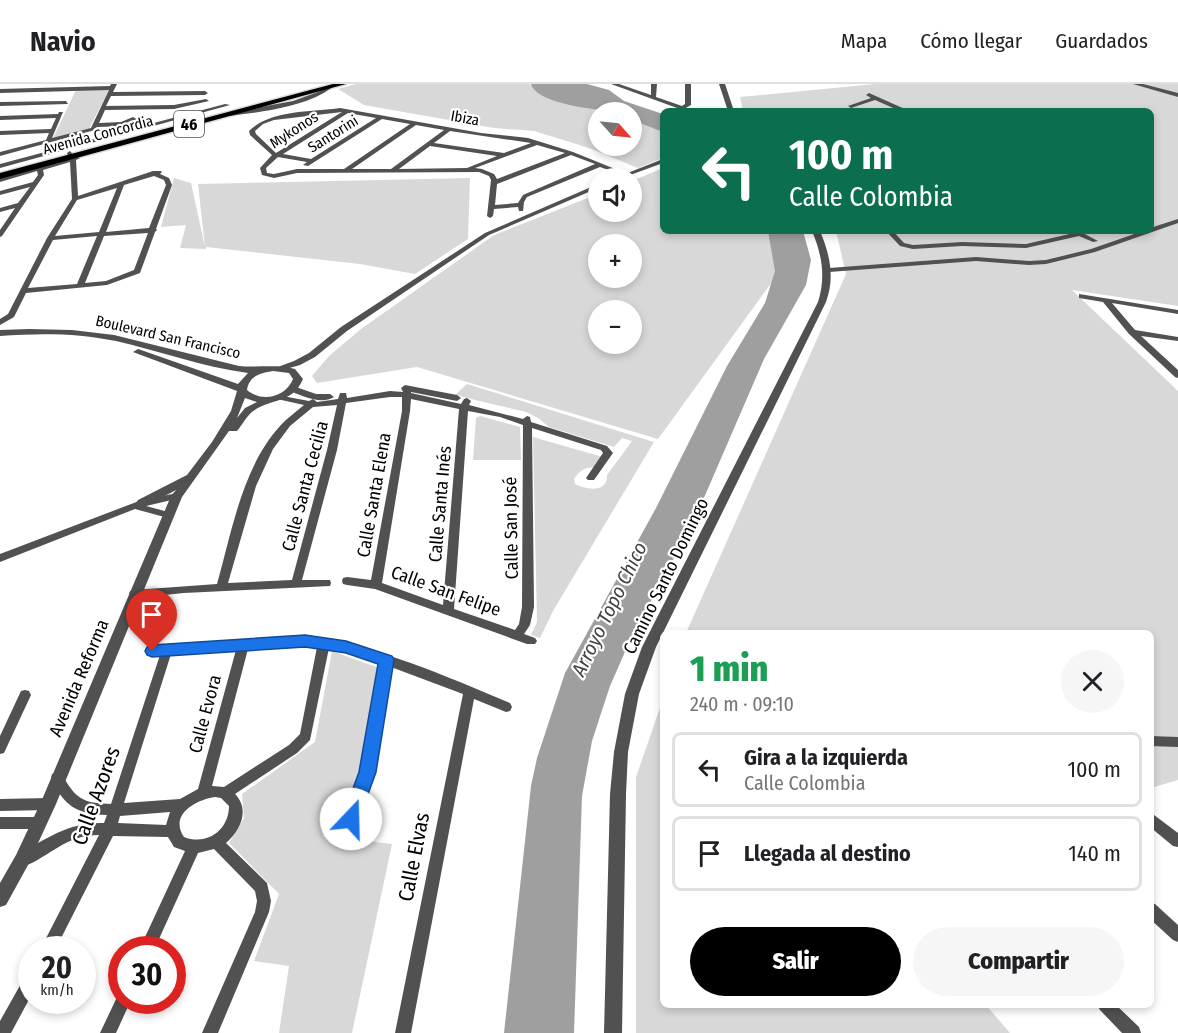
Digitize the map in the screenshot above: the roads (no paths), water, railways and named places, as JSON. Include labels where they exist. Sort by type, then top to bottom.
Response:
[{"type":"main road","name":"Avenida Concordia","points":[[0,175],[33,167],[98,143],[342,84]]},
{"type":"main road","name":"Avenida Concordia","points":[[0,175],[68,154],[84,153],[221,113]]},
{"type":"street","points":[[102,108],[174,107],[206,103],[201,84]]},
{"type":"street","points":[[653,98],[654,84]]},
{"type":"street","points":[[618,85],[682,108],[688,105],[688,84]]},
{"type":"street","points":[[722,84],[729,108]]},
{"type":"street","points":[[1136,84],[1178,94]]},
{"type":"street","points":[[1146,84],[1178,94]]},
{"type":"street","points":[[0,91],[74,88],[205,93]]},
{"type":"street","points":[[48,141],[74,88]]},
{"type":"street","points":[[198,112],[247,112],[296,100],[324,88],[322,106],[306,107]]},
{"type":"street","points":[[94,125],[111,89]]},
{"type":"street","points":[[868,95],[898,108]]},
{"type":"street","points":[[851,105],[875,98]]},
{"type":"street","points":[[296,100],[311,114]]},
{"type":"street","points":[[844,102],[857,108]]},
{"type":"street","points":[[0,104],[66,103]]},
{"type":"street","points":[[0,154],[94,125],[160,123],[227,105]]},
{"type":"street","name":"Ibiza","points":[[277,155],[253,135],[253,128],[273,118],[311,114],[322,106],[537,142],[610,168]]},
{"type":"street","name":"Mykonos","points":[[297,171],[274,176],[264,174],[264,166],[277,155],[346,111]]},
{"type":"street","points":[[0,118],[59,116]]},
{"type":"street","name":"Santorini","points":[[297,171],[382,117]]},
{"type":"street","points":[[75,199],[68,154],[130,123],[160,123]]},
{"type":"street","points":[[346,170],[415,123]]},
{"type":"street","points":[[393,170],[449,129]]},
{"type":"street","points":[[0,133],[52,131]]},
{"type":"street","points":[[468,169],[537,142]]},
{"type":"street","points":[[428,144],[505,155]]},
{"type":"street","points":[[0,149],[21,148]]},
{"type":"street","points":[[493,183],[571,153]]},
{"type":"street","points":[[277,155],[312,161]]},
{"type":"street","points":[[642,169],[660,162]]},
{"type":"street","points":[[492,207],[520,208],[525,196],[601,164]]},
{"type":"street","points":[[0,235],[2,228],[31,185],[33,167]]},
{"type":"street","points":[[297,171],[468,169],[489,173],[493,177],[490,216]]},
{"type":"street","points":[[0,323],[11,315],[50,238],[75,199],[162,171]]},
{"type":"street","points":[[23,291],[112,282],[137,271],[154,230],[169,184],[167,179],[153,173]]},
{"type":"street","points":[[80,286],[122,183]]},
{"type":"street","points":[[0,193],[31,185]]},
{"type":"street","points":[[279,368],[297,363],[312,355],[344,329],[487,234],[588,190]]},
{"type":"street","points":[[0,210],[19,205]]},
{"type":"street","points":[[1154,229],[1178,221]]},
{"type":"street","points":[[50,238],[154,230]]},
{"type":"street","name":"Camino Santo Domingo","points":[[613,1033],[618,794],[626,718],[632,694],[649,647],[822,302],[827,289],[828,270],[817,234]]},
{"type":"street","points":[[892,234],[902,245],[909,247],[962,244],[1026,246],[1073,234]]},
{"type":"street","points":[[1079,234],[1095,242]]},
{"type":"street","points":[[828,270],[976,259],[1046,262],[1093,251],[1141,234]]},
{"type":"street","points":[[1082,296],[1178,312]]},
{"type":"street","points":[[1106,301],[1132,332],[1178,375]]},
{"type":"street","points":[[3,335],[15,318],[11,315]]},
{"type":"street","name":"Boulevard San Francisco","points":[[3,335],[69,332],[95,335],[224,367],[257,371],[279,368]]},
{"type":"street","points":[[1132,332],[1178,339]]},
{"type":"street","name":"Boulevard San Francisco","points":[[3,335],[58,337],[107,344],[157,358],[242,389],[252,398],[275,398]]},
{"type":"street","points":[[312,355],[293,389],[318,397],[343,398]]},
{"type":"street","points":[[1167,365],[1178,367]]},
{"type":"street","points":[[279,368],[292,371],[298,379]]},
{"type":"street","points":[[242,389],[243,382],[257,371]]},
{"type":"street","name":"Avenida Reforma","points":[[0,899],[22,860],[48,804],[134,594],[177,496],[216,444],[236,411],[242,389]]},
{"type":"street","name":"Avenida Reforma","points":[[216,444],[249,410],[293,389]]},
{"type":"street","points":[[275,398],[310,405],[343,398],[407,392],[437,394],[529,422],[607,450],[608,453],[591,478]]},
{"type":"street","points":[[407,392],[429,399],[466,404]]},
{"type":"street","name":"Calle Santa Elena","points":[[375,585],[406,411],[407,392]]},
{"type":"street","points":[[406,411],[437,394]]},
{"type":"street","points":[[221,588],[248,498],[265,454],[286,424],[318,397]]},
{"type":"street","name":"Calle Santa Cecilia","points":[[296,584],[343,398]]},
{"type":"street","name":"Calle Santa Inés","points":[[448,610],[466,404]]},
{"type":"street","name":"Calle San José","points":[[517,636],[526,619],[528,606],[529,422]]},
{"type":"street","points":[[138,505],[188,479]]},
{"type":"street","points":[[0,558],[138,505],[177,496]]},
{"type":"street","points":[[138,505],[168,515]]},
{"type":"street","name":"Calle San Felipe","points":[[347,581],[375,585],[531,641]]},
{"type":"street","points":[[134,594],[326,582]]},
{"type":"street","points":[[152,651],[295,641],[324,642],[386,660],[506,707]]},
{"type":"street","points":[[57,778],[70,798],[78,804],[97,810],[182,805],[204,792],[225,793],[293,749],[306,736],[324,642]]},
{"type":"street","name":"Calle Evora","points":[[204,792],[243,646]]},
{"type":"street","name":"Calle Azores","points":[[54,936],[109,829],[167,650]]},
{"type":"street","points":[[351,819],[368,772],[386,660]]},
{"type":"street","name":"Calle Elvas","points":[[402,1033],[470,691]]},
{"type":"street","points":[[0,749],[3,734],[25,695]]},
{"type":"street","points":[[1154,741],[1173,742],[1178,751]]},
{"type":"street","points":[[182,805],[174,818],[172,831],[179,842],[193,848],[216,842],[224,836],[236,820],[236,804],[225,793]]},
{"type":"street","points":[[0,805],[48,804]]},
{"type":"street","points":[[1154,821],[1178,841]]},
{"type":"street","points":[[0,823],[39,823]]},
{"type":"street","points":[[22,860],[60,837],[89,829],[172,831]]},
{"type":"street","points":[[210,1033],[264,901],[262,888],[216,842]]},
{"type":"street","points":[[152,936],[193,848]]},
{"type":"street","points":[[1154,913],[1178,934]]},
{"type":"street","points":[[2,1033],[18,1004]]},
{"type":"street","points":[[1108,1008],[1133,1033]]},
{"type":"street","points":[[108,1033],[117,1014]]},
{"type":"water","points":[[531,84],[587,84],[609,90],[627,102],[588,102],[588,108],[546,98],[536,92]]},
{"type":"water","points":[[642,107],[660,113],[660,131],[642,124]]},
{"type":"water","name":"Arroyo Topo Chico","points":[[769,234],[804,234],[811,260],[806,285],[764,359],[697,514],[628,645],[610,686],[592,741],[582,796],[574,1033],[504,1033],[531,786],[537,758],[565,673],[656,508],[727,366],[765,303],[775,271]]}]
